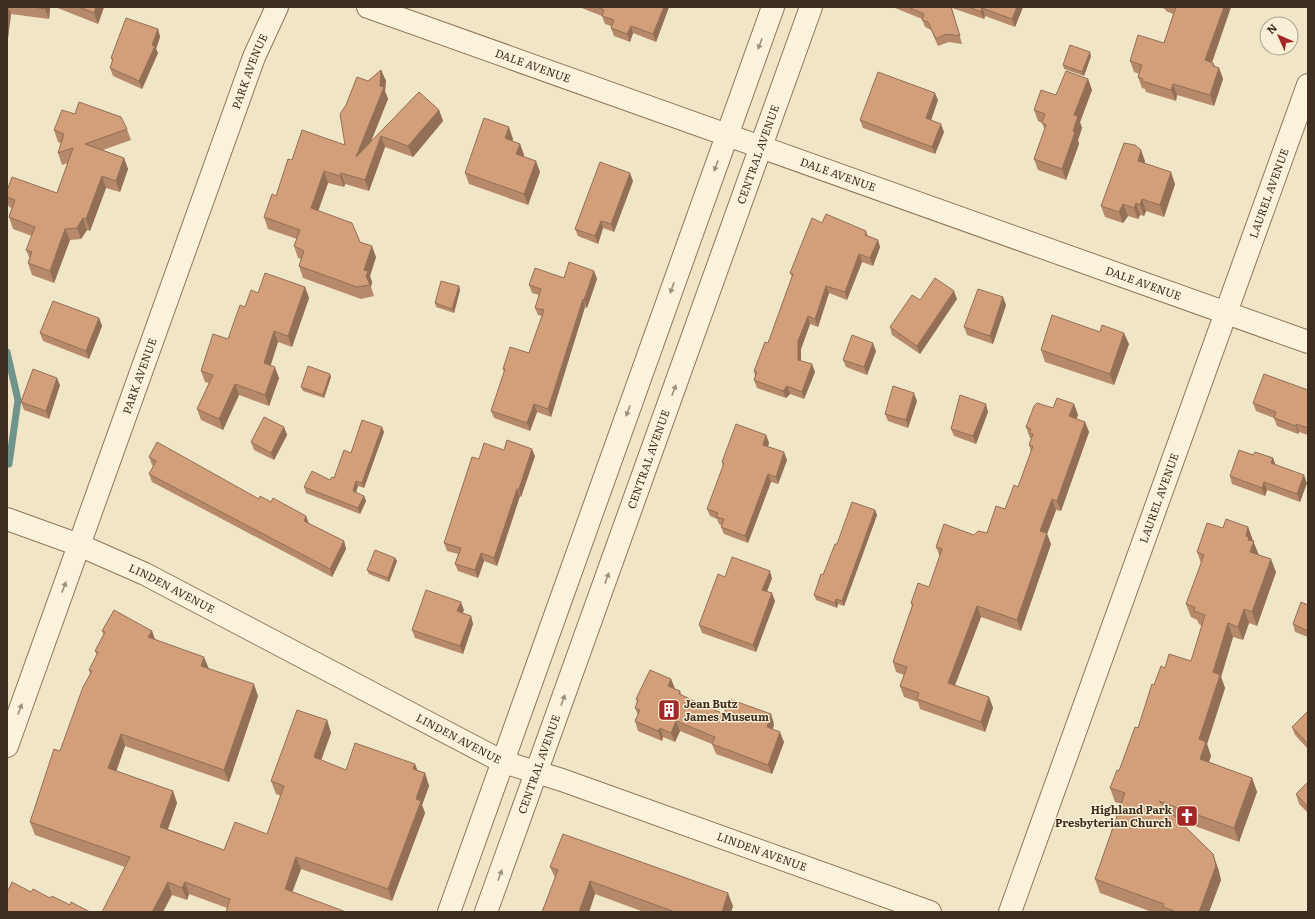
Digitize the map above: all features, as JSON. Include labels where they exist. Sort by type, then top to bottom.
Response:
[{"type":"street","name":"PARK AVENUE","points":[[7,746],[254,57],[277,7]]},
{"type":"street","name":"DALE AVENUE","points":[[368,7],[1308,342]]},
{"type":"street","points":[[449,912],[773,7]]},
{"type":"street","name":"CENTRAL AVENUE","points":[[486,912],[811,7]]},
{"type":"street","name":"LAUREL AVENUE","points":[[1010,912],[1308,85]]},
{"type":"street","name":"LINDEN AVENUE","points":[[7,519],[79,545],[145,574],[503,762],[537,772],[930,912]]},
{"type":"building","points":[[33,7],[45,7],[45,9]]},
{"type":"building","points":[[79,7],[96,7],[94,13]]},
{"type":"building","points":[[597,7],[664,7],[653,34],[631,26],[627,34],[611,28],[614,20],[602,16],[604,10]]},
{"type":"building","points":[[908,7],[951,7],[960,36],[946,34],[936,39],[928,22],[922,20],[924,14]]},
{"type":"building","points":[[969,7],[1017,7],[1012,19],[982,8],[981,12]]},
{"type":"building","points":[[1176,7],[1224,7],[1205,60],[1213,63],[1213,66],[1219,68],[1210,95],[1173,84],[1171,90],[1142,81],[1143,79],[1138,77],[1142,65],[1130,61],[1138,35],[1164,43]]},
{"type":"building","points":[[126,18],[158,29],[152,45],[155,46],[139,81],[110,68],[113,59],[111,58]]},
{"type":"building","points":[[1070,45],[1090,52],[1082,72],[1063,65]]},
{"type":"building","points":[[381,70],[380,86],[384,87],[356,157],[419,92],[439,110],[408,146],[381,136],[365,180],[341,173],[340,176],[324,171],[311,208],[352,223],[360,242],[372,246],[364,270],[368,271],[366,276],[370,285],[357,287],[299,266],[304,251],[294,246],[300,230],[264,217],[272,194],[276,196],[288,159],[292,160],[302,130],[345,145],[340,114],[346,105],[357,77],[368,81]]},
{"type":"building","points":[[1066,71],[1088,79],[1074,115],[1078,116],[1073,131],[1075,132],[1062,169],[1034,159],[1046,125],[1042,123],[1045,114],[1034,110],[1041,90],[1056,95]]},
{"type":"building","points":[[878,72],[935,93],[926,118],[941,124],[932,147],[860,120]]},
{"type":"building","points":[[79,102],[121,117],[127,129],[85,144],[124,158],[116,181],[102,176],[86,219],[83,218],[77,228],[65,229],[50,271],[28,263],[32,252],[26,250],[35,227],[9,217],[15,200],[7,197],[7,191],[12,177],[57,193],[73,148],[58,153],[64,134],[54,130],[62,110],[75,114]]},
{"type":"building","points":[[484,118],[509,127],[505,138],[520,144],[516,154],[536,161],[524,194],[465,173]]},
{"type":"building","points":[[1124,143],[1135,145],[1141,150],[1138,161],[1171,172],[1160,205],[1142,199],[1140,205],[1136,203],[1134,208],[1123,204],[1119,212],[1101,206]]},
{"type":"building","points":[[600,162],[630,173],[611,224],[601,221],[595,236],[575,229]]},
{"type":"building","points":[[826,214],[866,231],[865,235],[878,240],[870,258],[859,254],[845,292],[826,286],[815,319],[808,316],[798,341],[798,360],[812,364],[802,392],[787,386],[783,391],[754,380],[757,372],[754,371],[765,342],[768,343],[793,274],[790,273],[812,218],[822,223]]},
{"type":"building","points":[[569,262],[594,271],[584,300],[583,299],[548,409],[534,404],[527,423],[491,411],[505,369],[503,369],[510,347],[529,353],[544,310],[535,308],[541,289],[529,285],[535,268],[564,278]]},
{"type":"building","points":[[265,273],[305,287],[288,336],[274,331],[264,363],[275,367],[265,395],[235,384],[219,419],[197,409],[213,375],[201,371],[213,334],[228,339],[240,305],[245,307],[251,290],[258,293]]},
{"type":"building","points":[[935,278],[954,291],[917,346],[890,327],[912,295],[920,300]]},
{"type":"building","points":[[441,281],[459,286],[452,309],[435,303]]},
{"type":"building","points":[[978,289],[1003,297],[990,336],[964,327]]},
{"type":"building","points":[[53,301],[99,318],[86,351],[40,333]]},
{"type":"building","points":[[1052,315],[1100,332],[1102,325],[1124,333],[1110,374],[1041,350]]},
{"type":"building","points":[[852,335],[873,343],[864,367],[843,360]]},
{"type":"building","points":[[308,366],[330,374],[323,395],[301,387]]},
{"type":"building","points":[[33,369],[57,378],[46,411],[21,402]]},
{"type":"building","points":[[1264,374],[1308,390],[1308,428],[1296,424],[1296,426],[1274,418],[1276,412],[1253,403]]},
{"type":"building","points":[[893,386],[914,393],[906,420],[885,414]]},
{"type":"building","points":[[960,395],[986,404],[973,436],[951,429]]},
{"type":"building","points":[[1057,398],[1074,404],[1069,416],[1085,422],[1057,501],[1052,499],[1040,531],[1047,533],[1017,620],[977,606],[948,683],[989,697],[981,722],[917,699],[919,693],[900,686],[907,667],[893,662],[913,604],[911,603],[918,583],[929,587],[942,549],[936,547],[944,524],[974,535],[978,531],[987,533],[996,506],[1005,509],[1014,485],[1018,487],[1033,446],[1029,445],[1033,434],[1029,433],[1031,429],[1026,427],[1034,406],[1037,403],[1053,408]]},
{"type":"building","points":[[264,417],[284,427],[271,453],[251,442]]},
{"type":"building","points":[[362,420],[382,427],[362,483],[356,481],[353,491],[364,496],[358,508],[304,487],[312,471],[330,480],[332,477],[334,478],[344,450],[351,453]]},
{"type":"building","points":[[736,424],[766,435],[763,445],[784,452],[776,477],[768,474],[745,536],[721,527],[724,519],[716,517],[718,513],[707,509],[724,463],[722,462]]},
{"type":"building","points":[[507,440],[532,449],[494,558],[481,553],[475,570],[455,564],[461,548],[444,543],[472,457],[479,459],[484,443],[504,450]]},
{"type":"building","points":[[157,442],[259,499],[260,496],[271,502],[273,498],[306,516],[304,521],[344,541],[330,569],[149,474],[156,461],[149,457]]},
{"type":"building","points":[[1239,450],[1253,455],[1255,452],[1273,458],[1271,463],[1304,475],[1297,494],[1264,482],[1262,488],[1230,476]]},
{"type":"building","points":[[852,502],[875,510],[842,601],[836,599],[835,603],[814,595],[821,574],[823,575],[835,544],[837,544]]},
{"type":"building","points":[[1226,519],[1248,527],[1246,536],[1249,537],[1248,540],[1254,541],[1250,552],[1271,559],[1252,612],[1244,609],[1238,627],[1228,623],[1213,672],[1220,675],[1199,739],[1206,742],[1200,759],[1252,778],[1234,828],[1159,801],[1213,854],[1216,866],[1199,912],[1177,912],[1163,907],[1164,904],[1095,879],[1125,793],[1110,788],[1117,770],[1119,771],[1135,727],[1138,728],[1152,684],[1154,685],[1161,666],[1165,668],[1169,654],[1191,661],[1205,615],[1194,611],[1195,607],[1186,604],[1204,555],[1197,552],[1207,523],[1223,528]]},
{"type":"building","points":[[375,550],[395,558],[388,578],[367,570]]},
{"type":"building","points":[[732,557],[770,571],[762,590],[772,593],[753,645],[699,625],[718,574],[725,577]]},
{"type":"building","points":[[426,590],[461,602],[457,611],[471,616],[460,646],[412,630]]},
{"type":"building","points":[[1301,602],[1308,605],[1308,631],[1293,624]]},
{"type":"building","points":[[114,610],[152,631],[148,637],[204,657],[201,666],[254,684],[224,770],[121,734],[108,768],[173,791],[160,827],[224,850],[235,822],[267,834],[284,786],[271,781],[297,710],[327,720],[314,757],[346,770],[355,743],[415,764],[413,769],[425,773],[416,799],[421,801],[388,889],[296,857],[285,889],[346,912],[226,912],[230,899],[185,882],[182,888],[168,882],[152,912],[102,912],[130,857],[30,822],[54,749],[60,751],[83,687],[92,671],[89,670],[98,652],[95,651],[105,632],[102,631]]},
{"type":"building","points":[[650,670],[671,679],[668,686],[680,691],[679,694],[724,714],[729,699],[771,714],[767,727],[780,732],[768,765],[712,744],[715,737],[676,721],[671,733],[660,728],[658,731],[635,721],[640,710],[635,708],[638,700],[636,699]]},
{"type":"building","points":[[1307,712],[1308,713],[1308,744],[1292,727]]},
{"type":"building","points":[[1308,782],[1308,807],[1296,794]]},
{"type":"building","points":[[563,834],[728,893],[722,912],[675,912],[590,881],[579,912],[542,912],[558,870],[550,867]]},
{"type":"building","points":[[12,882],[31,892],[33,889],[50,898],[52,896],[70,905],[71,902],[90,912],[7,912],[7,893]]},
{"type":"waterway","points":[[7,352],[18,400],[9,464]]},
{"type":"place","name":"Jean Butz James Museum","points":[[669,710]]},
{"type":"place","name":"Highland Park Presbyterian Church","points":[[1187,816]]}]
